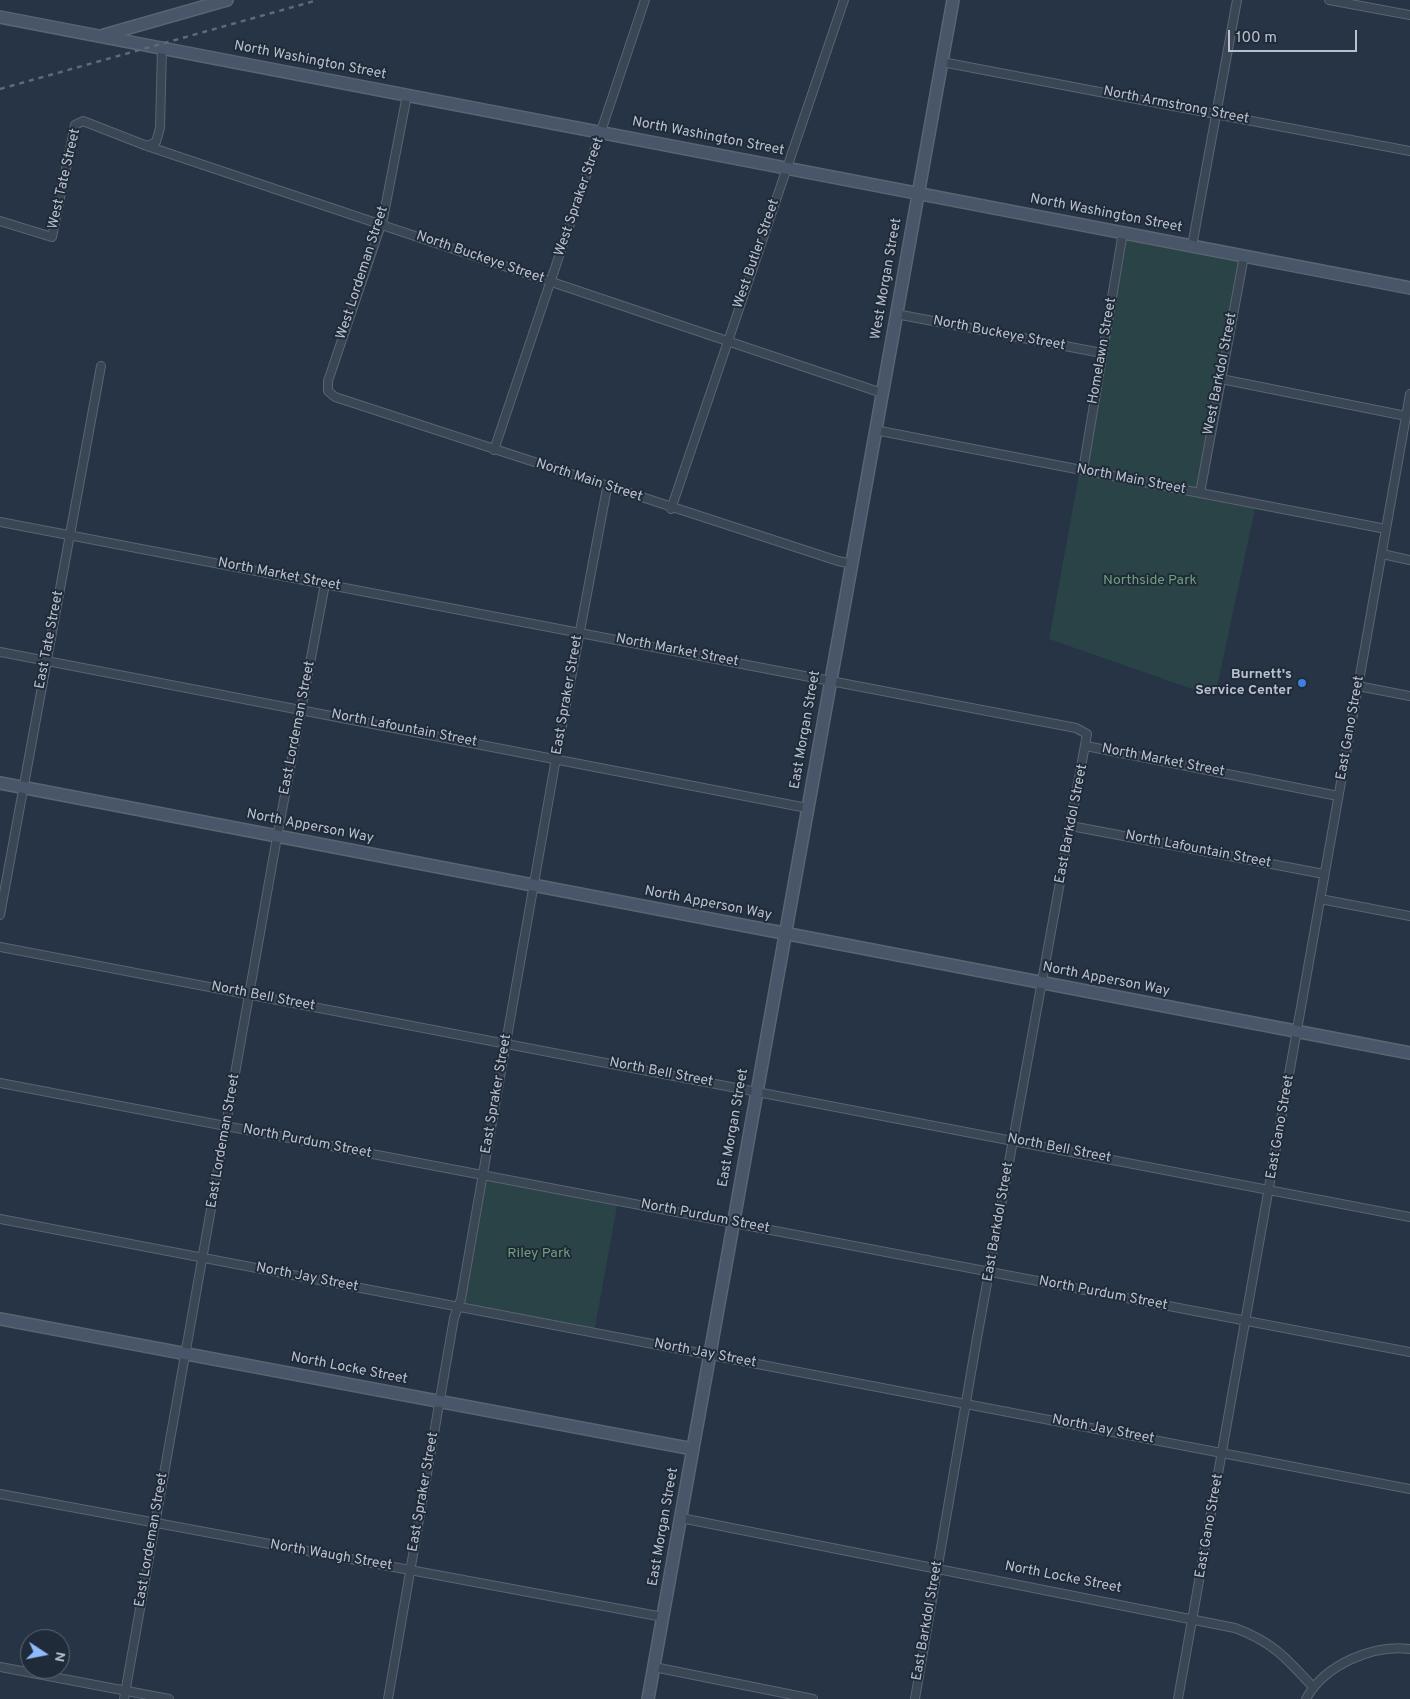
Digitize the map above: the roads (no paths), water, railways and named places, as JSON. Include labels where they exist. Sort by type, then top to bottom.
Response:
[{"type":"main road","points":[[100,36],[227,0]]},
{"type":"main road","name":"West Morgan Street","points":[[852,564],[953,0]]},
{"type":"main road","name":"North Washington Street","points":[[0,17],[1410,288]]},
{"type":"main road","name":"East Morgan Street","points":[[648,1699],[852,564]]},
{"type":"main road","name":"North Apperson Way","points":[[0,783],[1410,1053]]},
{"type":"main road","name":"North Locke Street","points":[[0,1319],[693,1449]]},
{"type":"street","name":"West Spraker Street","points":[[494,450],[602,132],[644,0]]},
{"type":"street","name":"West Butler Street","points":[[671,509],[844,0]]},
{"type":"street","points":[[1192,246],[1237,0]]},
{"type":"street","points":[[1329,0],[1410,16]]},
{"type":"street","points":[[147,146],[156,142],[160,128],[162,48]]},
{"type":"street","name":"North Armstrong Street","points":[[942,62],[1410,151]]},
{"type":"street","name":"West Lordeman Street","points":[[328,391],[328,381],[380,224],[407,95]]},
{"type":"street","name":"North Buckeye Street","points":[[79,122],[882,392]]},
{"type":"street","name":"West Tate Street","points":[[0,221],[52,237],[75,125],[79,122]]},
{"type":"street","name":"Homelawn Street","points":[[1083,470],[1123,232]]},
{"type":"street","name":"West Barkdol Street","points":[[1200,493],[1244,256]]},
{"type":"street","name":"North Buckeye Street","points":[[896,314],[1102,353]]},
{"type":"street","name":"East Tate Street","points":[[0,914],[101,366]]},
{"type":"street","points":[[1221,378],[1407,421]]},
{"type":"street","name":"North Main Street","points":[[328,391],[335,397],[607,488],[838,562],[852,564]]},
{"type":"street","name":"East Gano Street","points":[[1178,1699],[1270,1190],[1324,874],[1407,421],[1410,394]]},
{"type":"street","name":"North Main Street","points":[[875,430],[1386,529]]},
{"type":"street","name":"East Spraker Street","points":[[388,1699],[454,1318],[459,1307],[556,758],[607,488]]},
{"type":"street","name":"North Market Street","points":[[0,522],[1076,728],[1087,734],[1086,746],[1338,796]]},
{"type":"street","points":[[1382,554],[1410,560]]},
{"type":"street","name":"East Lordeman Street","points":[[125,1695],[277,836],[325,584]]},
{"type":"street","name":"North Lafountain Street","points":[[0,652],[807,808]]},
{"type":"street","points":[[1358,686],[1410,696]]},
{"type":"street","name":"East Barkdol Street","points":[[914,1699],[1086,746]]},
{"type":"street","name":"North Lafountain Street","points":[[1071,826],[1324,874]]},
{"type":"street","points":[[1320,899],[1410,916]]},
{"type":"street","name":"North Bell Street","points":[[0,947],[1410,1216]]},
{"type":"street","name":"North Purdum Street","points":[[0,1083],[1410,1352]]},
{"type":"street","name":"North Jay Street","points":[[0,1220],[1410,1489]]},
{"type":"street","name":"North Waugh Street","points":[[0,1494],[117,1517],[155,1521],[192,1530],[663,1617]]},
{"type":"street","name":"North Locke Street","points":[[681,1518],[1235,1628],[1260,1637],[1282,1653],[1314,1688]]},
{"type":"street","points":[[1306,1699],[1314,1688],[1338,1667],[1365,1653],[1386,1649],[1410,1649]]},
{"type":"street","points":[[0,1667],[125,1695],[170,1699]]},
{"type":"street","points":[[654,1667],[813,1699]]},
{"type":"railway","points":[[0,89],[318,0]]},
{"type":"place","name":"Burnett's Service Center","points":[[1302,683]]},
{"type":"park label","name":"Northside Park","points":[[1150,581]]},
{"type":"park label","name":"Riley Park","points":[[539,1254]]}]
